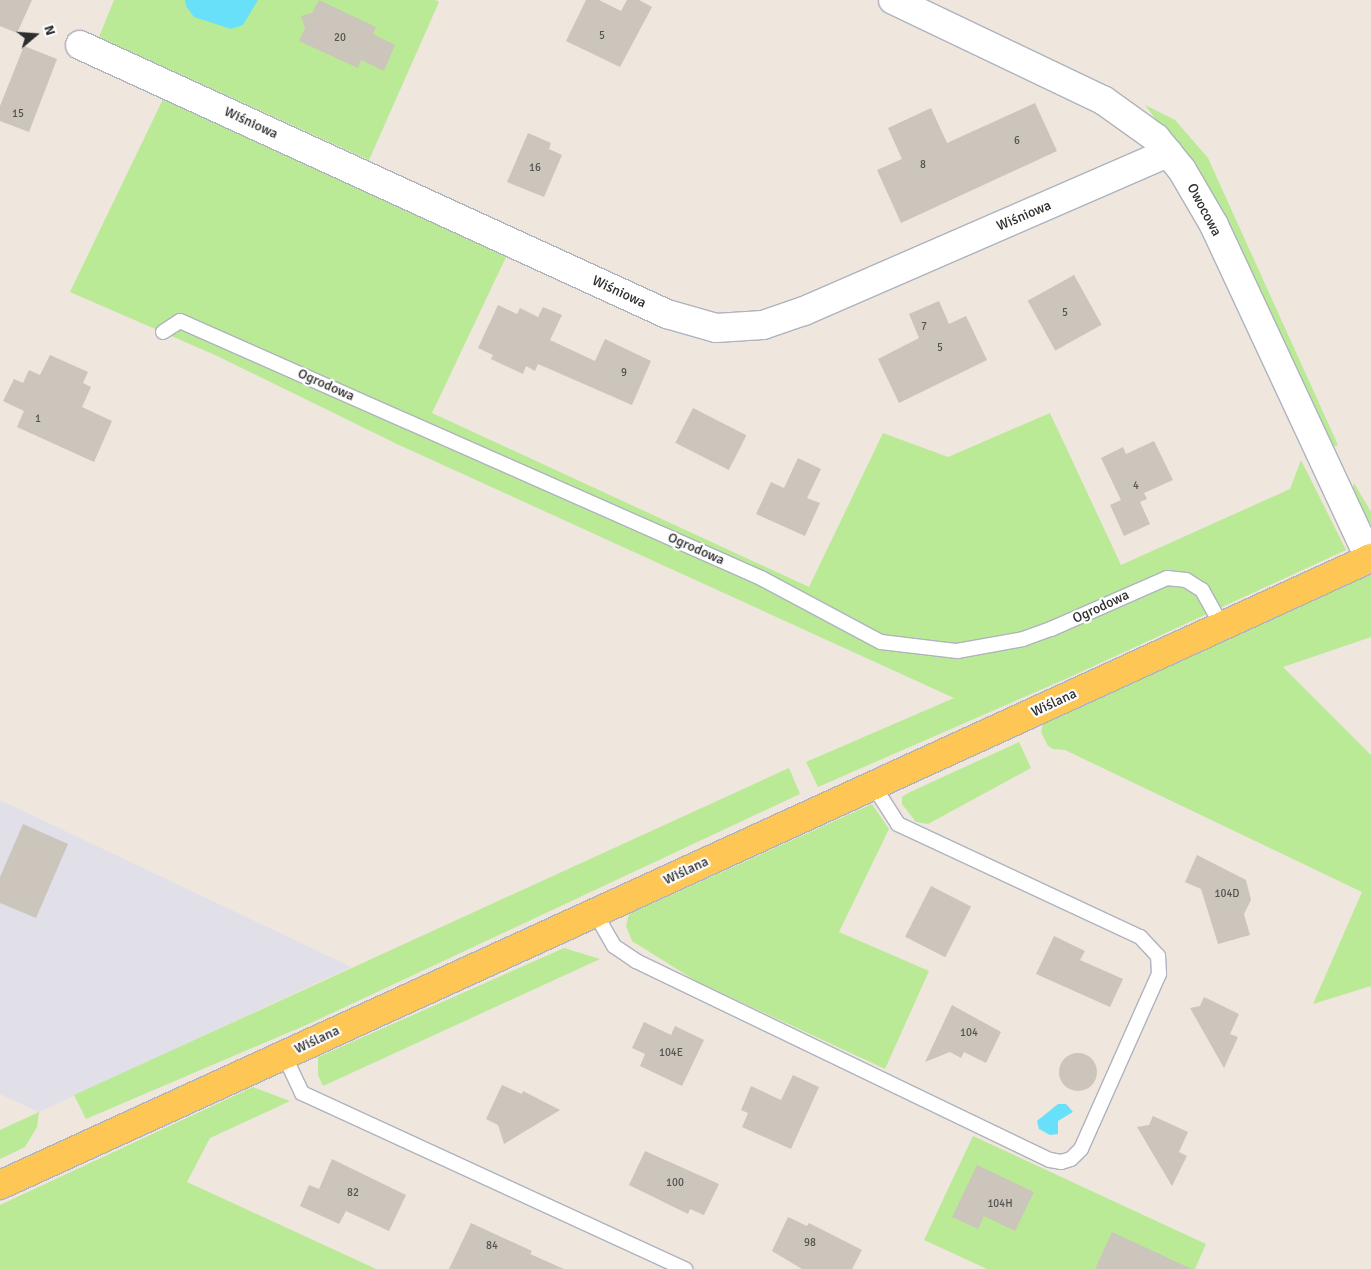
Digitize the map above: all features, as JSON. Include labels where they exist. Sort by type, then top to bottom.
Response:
[{"type":"main road","name":"Wiślana","points":[[0,1185],[1370,558]]},
{"type":"street","name":"Owocowa","points":[[893,0],[1103,100],[1144,128],[1168,153],[1214,225],[1370,558]]},
{"type":"street","name":"Wiśniowa","points":[[80,45],[667,314],[716,328],[763,325],[804,311],[1168,153]]},
{"type":"lane","name":"Ogrodowa","points":[[163,332],[180,321],[761,578],[881,642],[931,650],[957,651],[1022,639],[1065,624],[1166,578],[1186,580],[1202,590],[1222,626]]},
{"type":"lane","points":[[594,913],[614,946],[636,962],[1050,1160],[1071,1159],[1081,1150],[1160,974],[1158,956],[1140,937],[898,824],[873,786]]},
{"type":"lane","points":[[284,1055],[302,1093],[685,1269]]},
{"type":"shaded area","points":[[0,800],[351,967],[39,1112],[0,1094]]},
{"type":"green space","points":[[114,0],[435,0],[439,2],[369,160],[99,37]]},
{"type":"green space","points":[[165,95],[507,255],[432,413],[809,587],[883,433],[948,457],[1050,413],[1121,565],[1290,489],[1301,460],[1346,550],[1070,677],[818,787],[806,762],[954,698],[397,444],[215,355],[70,292]]},
{"type":"green space","points":[[1145,105],[1175,120],[1208,158],[1338,445],[1328,449],[1178,148]]},
{"type":"green space","points":[[1354,483],[1371,512],[1371,524],[1351,497]]},
{"type":"green space","points":[[1371,572],[1371,637],[1283,667],[1371,755],[1371,986],[1313,1004],[1362,892],[1065,750],[1053,749],[1048,746],[1041,732],[1043,724]]},
{"type":"green space","points":[[1019,742],[1031,768],[928,824],[916,822],[902,804],[902,797],[908,793]]},
{"type":"green space","points":[[789,768],[800,794],[313,1022],[86,1119],[74,1095]]},
{"type":"green space","points":[[872,804],[889,829],[839,932],[929,971],[885,1069],[696,981],[632,941],[626,926],[629,914]]},
{"type":"green space","points":[[564,948],[600,959],[323,1086],[318,1075],[318,1057]]},
{"type":"green space","points":[[253,1087],[290,1101],[210,1138],[187,1182],[376,1269],[0,1269],[0,1205]]},
{"type":"green space","points":[[39,1112],[37,1127],[25,1147],[0,1159],[0,1130]]},
{"type":"green space","points":[[973,1136],[1206,1244],[1195,1269],[987,1269],[924,1240]]},
{"type":"water","points":[[185,0],[258,0],[243,25],[231,29],[194,17],[186,6]]},
{"type":"water","points":[[1058,1104],[1066,1104],[1073,1112],[1058,1121],[1058,1134],[1050,1135],[1039,1129],[1037,1121]]},
{"type":"building","points":[[0,0],[32,0],[17,33],[0,26]]},
{"type":"building","points":[[319,0],[376,27],[373,34],[395,45],[384,71],[361,60],[358,68],[299,41],[305,28],[301,16],[312,13]]},
{"type":"building","points":[[586,0],[599,0],[621,11],[627,0],[639,0],[652,7],[620,67],[566,41]]},
{"type":"building","points":[[24,46],[57,59],[29,132],[0,121],[0,106]]},
{"type":"building","points":[[1035,103],[1057,151],[901,223],[877,170],[902,159],[888,128],[931,108],[947,143]]},
{"type":"building","points":[[528,133],[551,143],[549,149],[562,155],[544,197],[507,182]]},
{"type":"building","points":[[1074,275],[1102,325],[1055,351],[1028,301]]},
{"type":"building","points":[[939,301],[949,324],[966,316],[987,360],[899,403],[878,359],[919,338],[909,314]]},
{"type":"building","points":[[498,305],[517,314],[520,308],[538,317],[543,307],[562,315],[550,340],[595,361],[605,339],[651,361],[632,405],[538,364],[535,371],[526,366],[523,374],[491,359],[493,355],[478,348]]},
{"type":"building","points":[[50,355],[88,372],[83,383],[91,387],[82,407],[112,421],[94,462],[17,427],[24,411],[3,401],[14,379],[23,383],[29,370],[40,375]]},
{"type":"building","points":[[693,408],[746,435],[729,470],[675,443]]},
{"type":"building","points":[[1154,441],[1173,480],[1144,493],[1147,499],[1140,502],[1150,524],[1124,536],[1110,505],[1121,500],[1101,458],[1123,447],[1126,454]]},
{"type":"building","points":[[798,458],[821,469],[807,498],[820,503],[805,536],[756,514],[771,482],[784,488]]},
{"type":"building","points":[[23,824],[68,844],[36,918],[0,903],[0,877]]},
{"type":"building","points":[[1197,855],[1246,880],[1251,900],[1244,914],[1250,935],[1218,944],[1201,889],[1185,882]]},
{"type":"building","points":[[931,886],[971,906],[945,957],[905,937]]},
{"type":"building","points":[[1054,936],[1085,951],[1080,960],[1123,979],[1110,1007],[1036,974]]},
{"type":"building","points":[[1204,997],[1239,1014],[1230,1034],[1238,1037],[1224,1068],[1190,1008],[1200,1006]]},
{"type":"building","points":[[952,1005],[1001,1032],[986,1063],[964,1052],[961,1058],[950,1052],[925,1062]]},
{"type":"building","points":[[644,1022],[671,1035],[675,1026],[704,1040],[682,1086],[640,1066],[645,1054],[632,1048]]},
{"type":"building","points":[[1078,1053],[1091,1059],[1097,1072],[1091,1085],[1078,1091],[1065,1085],[1059,1072],[1065,1059]]},
{"type":"building","points":[[793,1075],[819,1087],[791,1149],[742,1127],[748,1113],[741,1110],[751,1086],[781,1100]]},
{"type":"building","points":[[502,1085],[522,1094],[523,1091],[560,1110],[504,1144],[498,1125],[486,1119]]},
{"type":"building","points":[[1153,1116],[1188,1132],[1179,1152],[1187,1156],[1172,1186],[1137,1127],[1149,1125]]},
{"type":"building","points":[[645,1151],[719,1184],[704,1215],[690,1209],[688,1214],[629,1185]]},
{"type":"building","points":[[332,1159],[406,1195],[389,1231],[346,1211],[339,1224],[300,1206],[309,1185],[319,1189]]},
{"type":"building","points":[[977,1165],[1034,1192],[1015,1231],[984,1216],[978,1229],[952,1217]]},
{"type":"building","points":[[788,1217],[807,1226],[809,1223],[862,1250],[852,1269],[802,1269],[772,1251]]},
{"type":"building","points":[[471,1223],[532,1251],[530,1254],[564,1269],[449,1269]]},
{"type":"building","points":[[1112,1232],[1192,1269],[1095,1269]]}]
